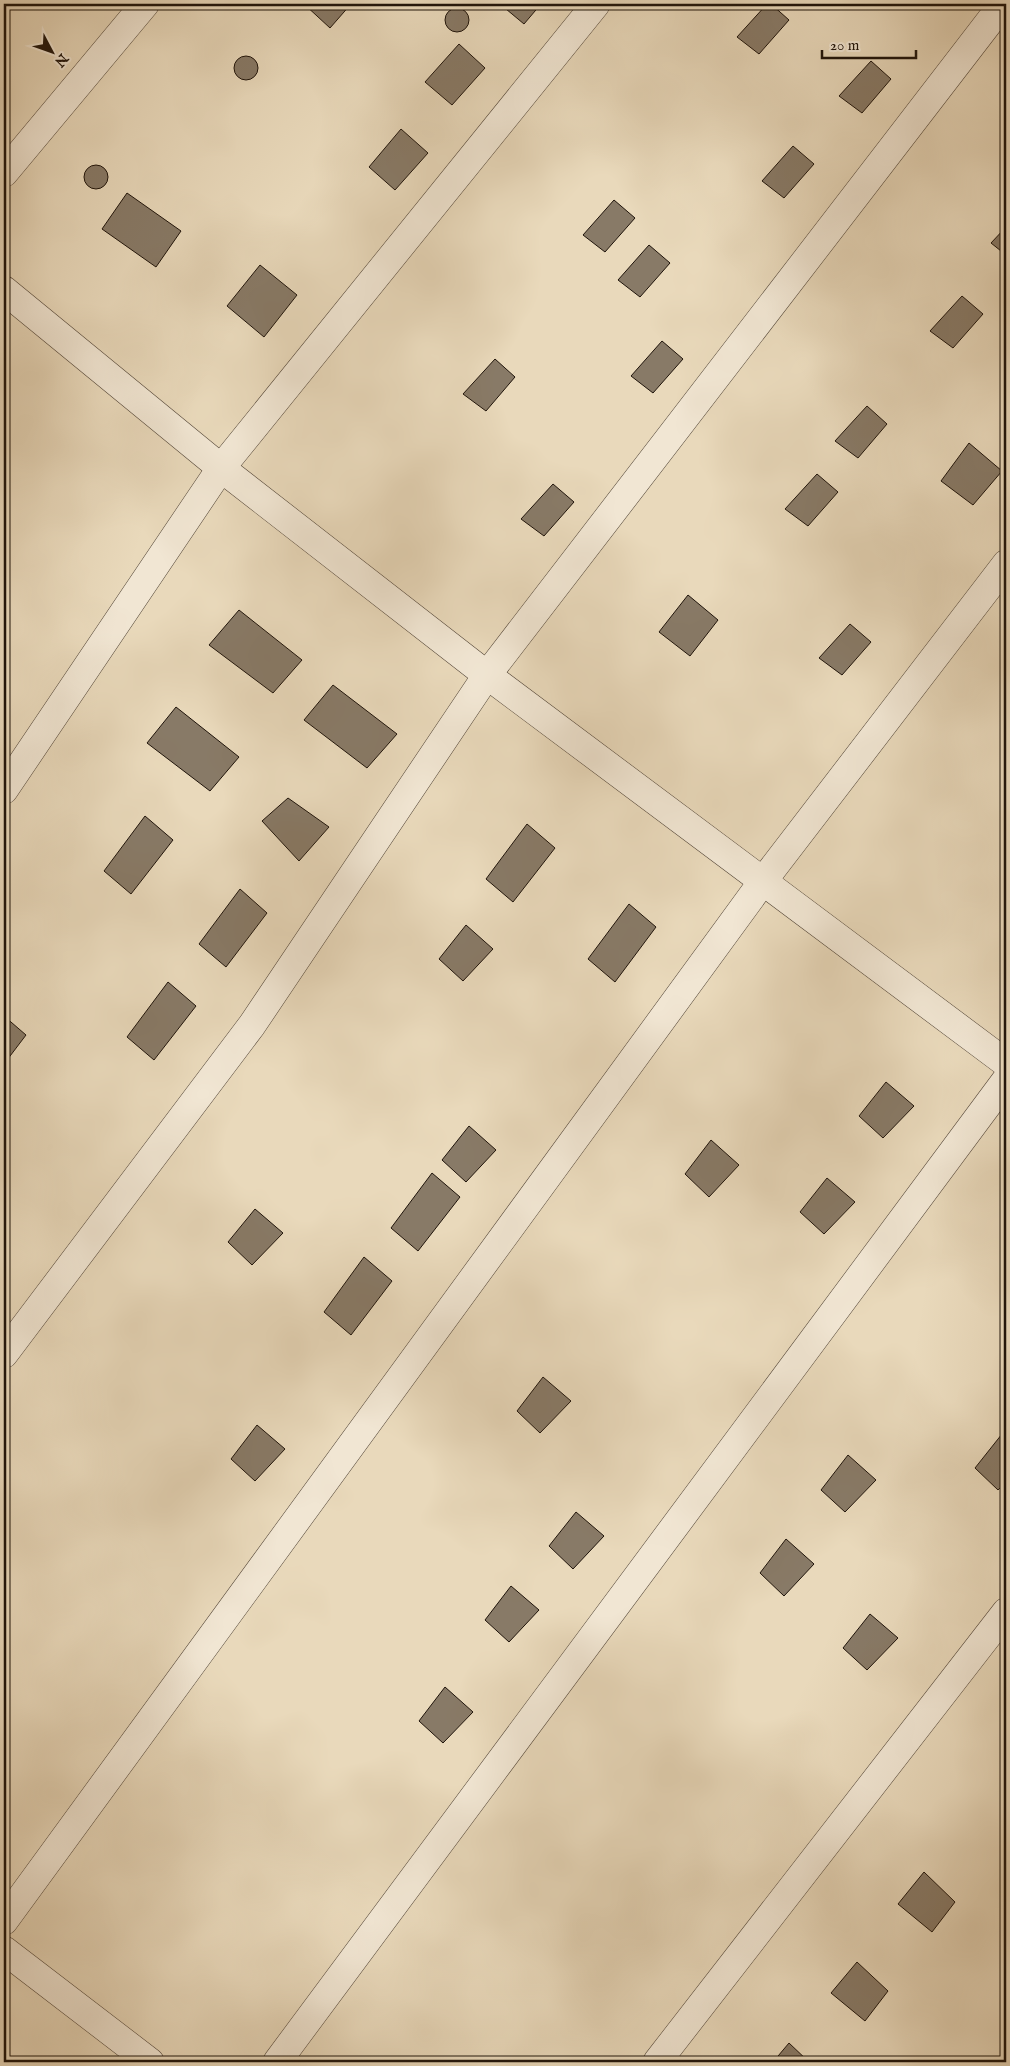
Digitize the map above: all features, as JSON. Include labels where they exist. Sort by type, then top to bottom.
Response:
[{"type":"street","points":[[4,173],[145,4]]},
{"type":"street","points":[[4,790],[222,468],[596,4]]},
{"type":"street","points":[[4,1354],[252,1025],[487,675],[1003,4]]},
{"type":"street","points":[[4,290],[222,468],[487,675],[1006,1063]]},
{"type":"street","points":[[4,1921],[763,881],[1006,564]]},
{"type":"street","points":[[277,2062],[1006,1080]]},
{"type":"street","points":[[657,2062],[1006,1612]]},
{"type":"street","points":[[4,1950],[150,2062]]},
{"type":"building","points":[[304,4],[351,4],[330,28]]},
{"type":"building","points":[[500,4],[541,4],[524,24]]},
{"type":"building","points":[[767,4],[771,4],[789,20],[759,54],[737,37]]},
{"type":"building","points":[[452,8],[462,8],[469,15],[469,25],[462,32],[452,32],[445,25],[445,15]]},
{"type":"building","points":[[459,44],[485,68],[452,105],[425,82]]},
{"type":"building","points":[[246,56],[255,59],[258,68],[255,77],[246,80],[237,77],[234,68],[237,59]]},
{"type":"building","points":[[871,61],[891,79],[862,113],[839,96]]},
{"type":"building","points":[[401,129],[428,153],[395,190],[369,167]]},
{"type":"building","points":[[793,146],[814,164],[784,198],[762,181]]},
{"type":"building","points":[[96,165],[105,168],[108,177],[105,186],[96,189],[87,186],[84,177],[87,168]]},
{"type":"building","points":[[127,193],[181,231],[156,267],[102,229]]},
{"type":"building","points":[[614,200],[635,218],[605,252],[583,235]]},
{"type":"building","points":[[1006,227],[1006,255],[991,243]]},
{"type":"building","points":[[649,245],[670,263],[640,297],[618,280]]},
{"type":"building","points":[[260,265],[297,295],[264,337],[227,306]]},
{"type":"building","points":[[962,296],[983,314],[953,348],[930,331]]},
{"type":"building","points":[[662,341],[683,359],[653,393],[631,376]]},
{"type":"building","points":[[495,359],[515,377],[486,411],[463,394]]},
{"type":"building","points":[[867,406],[887,424],[858,458],[835,441]]},
{"type":"building","points":[[969,443],[1002,471],[973,505],[941,481]]},
{"type":"building","points":[[817,474],[838,492],[808,526],[785,509]]},
{"type":"building","points":[[553,484],[574,502],[544,536],[521,519]]},
{"type":"building","points":[[688,595],[718,620],[690,656],[659,632]]},
{"type":"building","points":[[239,610],[302,660],[273,693],[209,645]]},
{"type":"building","points":[[850,624],[871,642],[842,675],[819,658]]},
{"type":"building","points":[[333,685],[397,734],[367,768],[304,720]]},
{"type":"building","points":[[176,707],[239,757],[210,791],[147,743]]},
{"type":"building","points":[[288,798],[329,827],[299,861],[262,821]]},
{"type":"building","points":[[145,816],[173,840],[131,894],[104,871]]},
{"type":"building","points":[[527,824],[555,848],[513,902],[486,879]]},
{"type":"building","points":[[240,889],[267,913],[226,967],[199,944]]},
{"type":"building","points":[[629,904],[656,927],[615,982],[588,959]]},
{"type":"building","points":[[466,925],[493,949],[463,981],[439,959]]},
{"type":"building","points":[[168,982],[196,1006],[154,1060],[127,1037]]},
{"type":"building","points":[[4,1016],[26,1035],[4,1064]]},
{"type":"building","points":[[886,1082],[914,1106],[883,1138],[859,1116]]},
{"type":"building","points":[[469,1126],[496,1150],[466,1182],[442,1160]]},
{"type":"building","points":[[711,1140],[739,1165],[709,1197],[685,1174]]},
{"type":"building","points":[[432,1173],[460,1197],[418,1251],[391,1228]]},
{"type":"building","points":[[827,1178],[855,1202],[824,1234],[800,1212]]},
{"type":"building","points":[[255,1209],[283,1233],[252,1265],[228,1242]]},
{"type":"building","points":[[364,1257],[392,1281],[351,1335],[324,1312]]},
{"type":"building","points":[[543,1377],[571,1401],[540,1433],[517,1411]]},
{"type":"building","points":[[257,1425],[285,1449],[255,1481],[231,1459]]},
{"type":"building","points":[[1002,1434],[1006,1438],[1006,1482],[998,1490],[975,1468]]},
{"type":"building","points":[[848,1455],[876,1480],[845,1512],[821,1490]]},
{"type":"building","points":[[576,1512],[604,1536],[573,1569],[549,1546]]},
{"type":"building","points":[[786,1539],[814,1564],[784,1596],[760,1573]]},
{"type":"building","points":[[511,1586],[539,1610],[509,1642],[485,1620]]},
{"type":"building","points":[[870,1614],[898,1638],[867,1670],[843,1648]]},
{"type":"building","points":[[445,1687],[473,1712],[443,1743],[419,1721]]},
{"type":"building","points":[[924,1872],[955,1902],[932,1932],[898,1904]]},
{"type":"building","points":[[857,1962],[888,1991],[865,2021],[831,1993]]},
{"type":"building","points":[[789,2043],[809,2062],[773,2062]]}]
